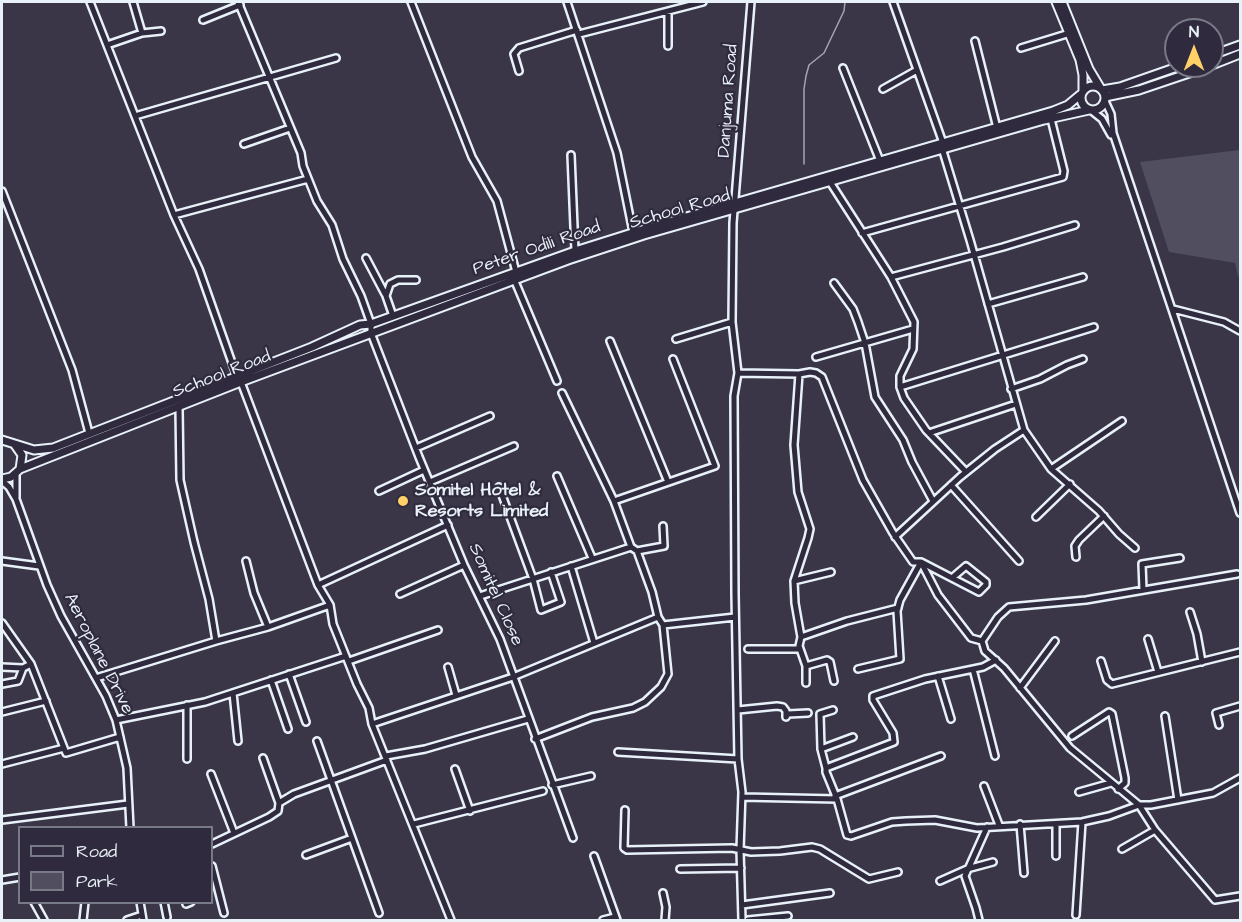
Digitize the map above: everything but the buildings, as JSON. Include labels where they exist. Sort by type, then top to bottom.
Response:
[{"type":"main road","points":[[1056,2],[1070,33],[1082,69],[1082,104],[1090,110],[1100,108],[1103,94],[1089,69],[1062,2]]},
{"type":"main road","points":[[1224,51],[1240,45]]},
{"type":"main road","points":[[1224,61],[1240,54]]},
{"type":"main road","points":[[1103,94],[1164,72]]},
{"type":"main road","points":[[1082,93],[1090,86],[1103,94],[1139,90],[1175,78]]},
{"type":"main road","name":"Peter Odili Road","points":[[6,440],[40,451],[239,379],[360,325],[371,324],[515,275],[575,251],[633,232],[736,206],[880,161],[942,146],[1053,111],[1068,105],[1082,93]]},
{"type":"main road","name":"School Road","points":[[2,480],[53,455],[179,408],[239,379],[335,349],[515,275],[736,206],[830,182],[942,146],[1090,110]]},
{"type":"main road","points":[[6,440],[19,448],[22,455],[18,472]]},
{"type":"street","points":[[90,2],[174,215],[199,269],[318,585],[330,605],[333,624],[369,708],[372,724],[451,921]]},
{"type":"street","points":[[132,2],[142,33]]},
{"type":"street","points":[[411,2],[472,157],[497,201],[515,275],[556,381]]},
{"type":"street","points":[[567,2],[617,153],[633,232]]},
{"type":"street","points":[[519,71],[514,54],[519,48],[703,2]]},
{"type":"street","name":"Danjuma Road","points":[[742,921],[740,850],[742,797],[738,759],[735,617],[734,396],[738,373],[732,322],[733,223],[751,2]]},
{"type":"street","points":[[893,2],[942,146],[1023,430],[1051,468],[1135,548]]},
{"type":"street","points":[[203,20],[239,4],[317,201],[332,225],[343,259],[362,296],[371,324],[371,333]]},
{"type":"street","points":[[668,11],[668,46]]},
{"type":"street","points":[[107,45],[142,33],[161,32]]},
{"type":"street","points":[[1021,48],[1070,33]]},
{"type":"street","points":[[975,41],[997,128]]},
{"type":"street","points":[[135,116],[336,58]]},
{"type":"street","points":[[843,68],[880,161]]},
{"type":"street","points":[[883,89],[917,70]]},
{"type":"street","points":[[1103,94],[1111,114],[1113,133],[1240,513]]},
{"type":"street","points":[[1090,110],[1102,119],[1112,137],[1117,141]]},
{"type":"street","points":[[862,233],[1063,177],[1064,171],[1051,119]]},
{"type":"street","points":[[244,144],[290,128]]},
{"type":"street","points":[[571,155],[575,251]]},
{"type":"street","points":[[174,215],[308,179]]},
{"type":"street","points":[[830,182],[891,277],[914,322],[913,349],[900,376],[900,387],[904,398],[928,433],[966,472]]},
{"type":"street","points":[[2,191],[72,370],[89,433]]},
{"type":"street","points":[[891,277],[1075,225]]},
{"type":"street","points":[[366,258],[386,296],[393,316]]},
{"type":"street","points":[[988,304],[1083,277]]},
{"type":"street","points":[[386,296],[390,284],[398,280],[416,280]]},
{"type":"street","points":[[834,282],[853,309],[865,343],[875,397],[903,440],[933,501]]},
{"type":"street","points":[[1173,309],[1224,322],[1240,331]]},
{"type":"street","points":[[676,339],[732,322]]},
{"type":"street","points":[[900,387],[1094,327]]},
{"type":"street","points":[[816,357],[913,329]]},
{"type":"street","name":"Somitel Close","points":[[371,333],[464,566],[500,639],[573,838]]},
{"type":"street","points":[[610,341],[668,482]]},
{"type":"street","points":[[614,501],[715,466],[674,359]]},
{"type":"street","points":[[1011,389],[1040,379],[1083,359]]},
{"type":"street","points":[[738,373],[799,374],[810,372],[822,377],[863,480],[895,537],[913,562],[921,562],[979,592],[986,585],[986,582],[966,566],[952,578]]},
{"type":"street","points":[[799,374],[795,454],[798,492],[810,529],[794,581],[801,637],[799,649],[806,666],[806,682]]},
{"type":"street","points":[[562,393],[614,501],[631,547],[638,551],[664,546],[663,526]]},
{"type":"street","points":[[928,433],[1016,404]]},
{"type":"street","points":[[179,408],[180,480],[209,599],[216,641]]},
{"type":"street","points":[[416,448],[490,416]]},
{"type":"street","points":[[1051,468],[1122,422]]},
{"type":"street","points":[[895,537],[966,472],[1023,430]]},
{"type":"street","points":[[430,482],[514,446]]},
{"type":"street","points":[[379,490],[424,470]]},
{"type":"street","points":[[16,499],[18,472]]},
{"type":"street","points":[[557,476],[592,558]]},
{"type":"street","points":[[2,480],[16,499]]},
{"type":"street","points":[[1036,517],[1070,484]]},
{"type":"street","points":[[951,485],[1019,561]]},
{"type":"street","points":[[499,487],[533,579],[541,610],[561,602],[551,572]]},
{"type":"street","name":"Aeroplane Drive","points":[[16,499],[39,566],[61,616],[96,678],[116,720],[127,768],[130,826]]},
{"type":"street","points":[[1076,557],[1075,546],[1079,540],[1104,516]]},
{"type":"street","points":[[318,585],[448,525]]},
{"type":"street","points":[[480,596],[631,547]]},
{"type":"street","points":[[535,739],[592,717],[633,708],[645,702],[661,687],[668,674],[663,625],[658,617],[638,551]]},
{"type":"street","points":[[1143,590],[1142,564],[1180,558]]},
{"type":"street","points":[[2,561],[39,566]]},
{"type":"street","points":[[246,561],[254,592],[268,627]]},
{"type":"street","points":[[858,669],[900,659],[898,608],[921,562]]},
{"type":"street","points":[[921,562],[938,596],[971,638],[982,640]]},
{"type":"street","points":[[400,594],[464,566]]},
{"type":"street","points":[[571,566],[594,643]]},
{"type":"street","points":[[794,581],[831,572]]},
{"type":"street","points":[[982,640],[998,617],[1009,608],[1086,600],[1237,574]]},
{"type":"street","points":[[96,678],[268,627],[330,605]]},
{"type":"street","points":[[801,637],[847,621],[898,608]]},
{"type":"street","points":[[1190,612],[1202,662]]},
{"type":"street","points":[[372,724],[513,677],[658,617]]},
{"type":"street","points":[[663,625],[735,617]]},
{"type":"street","points":[[2,623],[31,664],[66,753],[120,737]]},
{"type":"street","points":[[116,720],[204,702],[438,630]]},
{"type":"street","points":[[1148,639],[1158,672]]},
{"type":"street","points":[[982,640],[985,651],[996,660],[1070,748],[1139,805],[1155,830],[1215,900],[1240,896]]},
{"type":"street","points":[[1020,688],[1055,641]]},
{"type":"street","points":[[748,649],[799,649]]},
{"type":"street","points":[[1101,661],[1107,680],[1112,684],[1240,652]]},
{"type":"street","points":[[806,666],[827,660],[830,662],[834,681]]},
{"type":"street","points":[[826,768],[894,742],[893,733],[873,700],[873,696],[938,676],[983,667],[996,660]]},
{"type":"street","points":[[2,667],[23,668],[31,664]]},
{"type":"street","points":[[448,667],[456,695]]},
{"type":"street","points":[[2,684],[18,681],[23,668]]},
{"type":"street","points":[[973,669],[995,756]]},
{"type":"street","points":[[289,674],[306,722]]},
{"type":"street","points":[[938,676],[951,719]]},
{"type":"street","points":[[272,680],[288,729]]},
{"type":"street","points":[[233,693],[238,741]]},
{"type":"street","points":[[2,712],[46,701]]},
{"type":"street","points":[[187,705],[187,759]]},
{"type":"street","points":[[738,710],[777,706],[783,707],[786,717],[788,714],[808,713]]},
{"type":"street","points":[[1219,725],[1216,713],[1240,706]]},
{"type":"street","points":[[833,710],[820,714],[821,748],[826,772],[847,836],[892,822],[906,821],[935,820],[958,826],[987,828],[999,825],[1082,822],[1109,816],[1139,805],[1151,805],[1213,793],[1240,778]]},
{"type":"street","points":[[1072,736],[1111,712],[1125,778],[1125,783],[1118,789]]},
{"type":"street","points":[[1165,716],[1178,800]]},
{"type":"street","points":[[279,803],[294,794],[386,758],[528,719]]},
{"type":"street","points":[[821,748],[853,737]]},
{"type":"street","points":[[317,741],[379,913]]},
{"type":"street","points":[[2,764],[64,748]]},
{"type":"street","points":[[618,752],[738,759]]},
{"type":"street","points":[[742,797],[836,798],[941,756]]},
{"type":"street","points":[[213,844],[278,811],[279,803],[263,758]]},
{"type":"street","points":[[454,769],[470,811]]},
{"type":"street","points":[[211,774],[234,833]]},
{"type":"street","points":[[552,785],[591,776]]},
{"type":"street","points":[[1079,792],[1111,783]]},
{"type":"street","points":[[984,786],[999,825]]},
{"type":"street","points":[[414,824],[543,791]]},
{"type":"street","points":[[2,820],[128,804]]},
{"type":"street","points":[[625,810],[624,848],[627,850],[732,848],[751,852],[812,847],[820,849],[869,879],[898,872]]},
{"type":"street","points":[[1076,915],[1082,822]]},
{"type":"street","points":[[1020,824],[1024,873]]},
{"type":"street","points":[[1056,824],[1056,856]]},
{"type":"street","points":[[979,921],[965,876],[987,828]]},
{"type":"street","points":[[1122,849],[1155,830]]},
{"type":"street","points":[[306,855],[352,838]]},
{"type":"street","points":[[594,856],[616,919],[603,921]]},
{"type":"street","points":[[940,881],[967,869],[993,862]]},
{"type":"street","points":[[680,869],[741,868]]},
{"type":"street","points":[[213,870],[224,914]]},
{"type":"street","points":[[2,880],[18,878]]},
{"type":"street","points":[[663,893],[666,907],[665,921]]},
{"type":"street","points":[[742,905],[830,893]]},
{"type":"street","points":[[213,897],[219,896]]},
{"type":"street","points":[[35,904],[44,921]]},
{"type":"street","points":[[82,920],[85,915],[85,904]]},
{"type":"street","points":[[165,904],[167,917]]},
{"type":"street","points":[[748,921],[788,916]]},
{"type":"street","points":[[127,921],[142,918]]},
{"type":"green space","points":[[1240,150],[1240,277],[1235,263],[1169,252],[1140,162]]},
{"type":"waterway","points":[[804,164],[806,76],[809,65],[824,53],[844,11],[845,2]]},
{"type":"place","name":"Somitel Hotel & Resorts Limited","points":[[403,501]]}]
